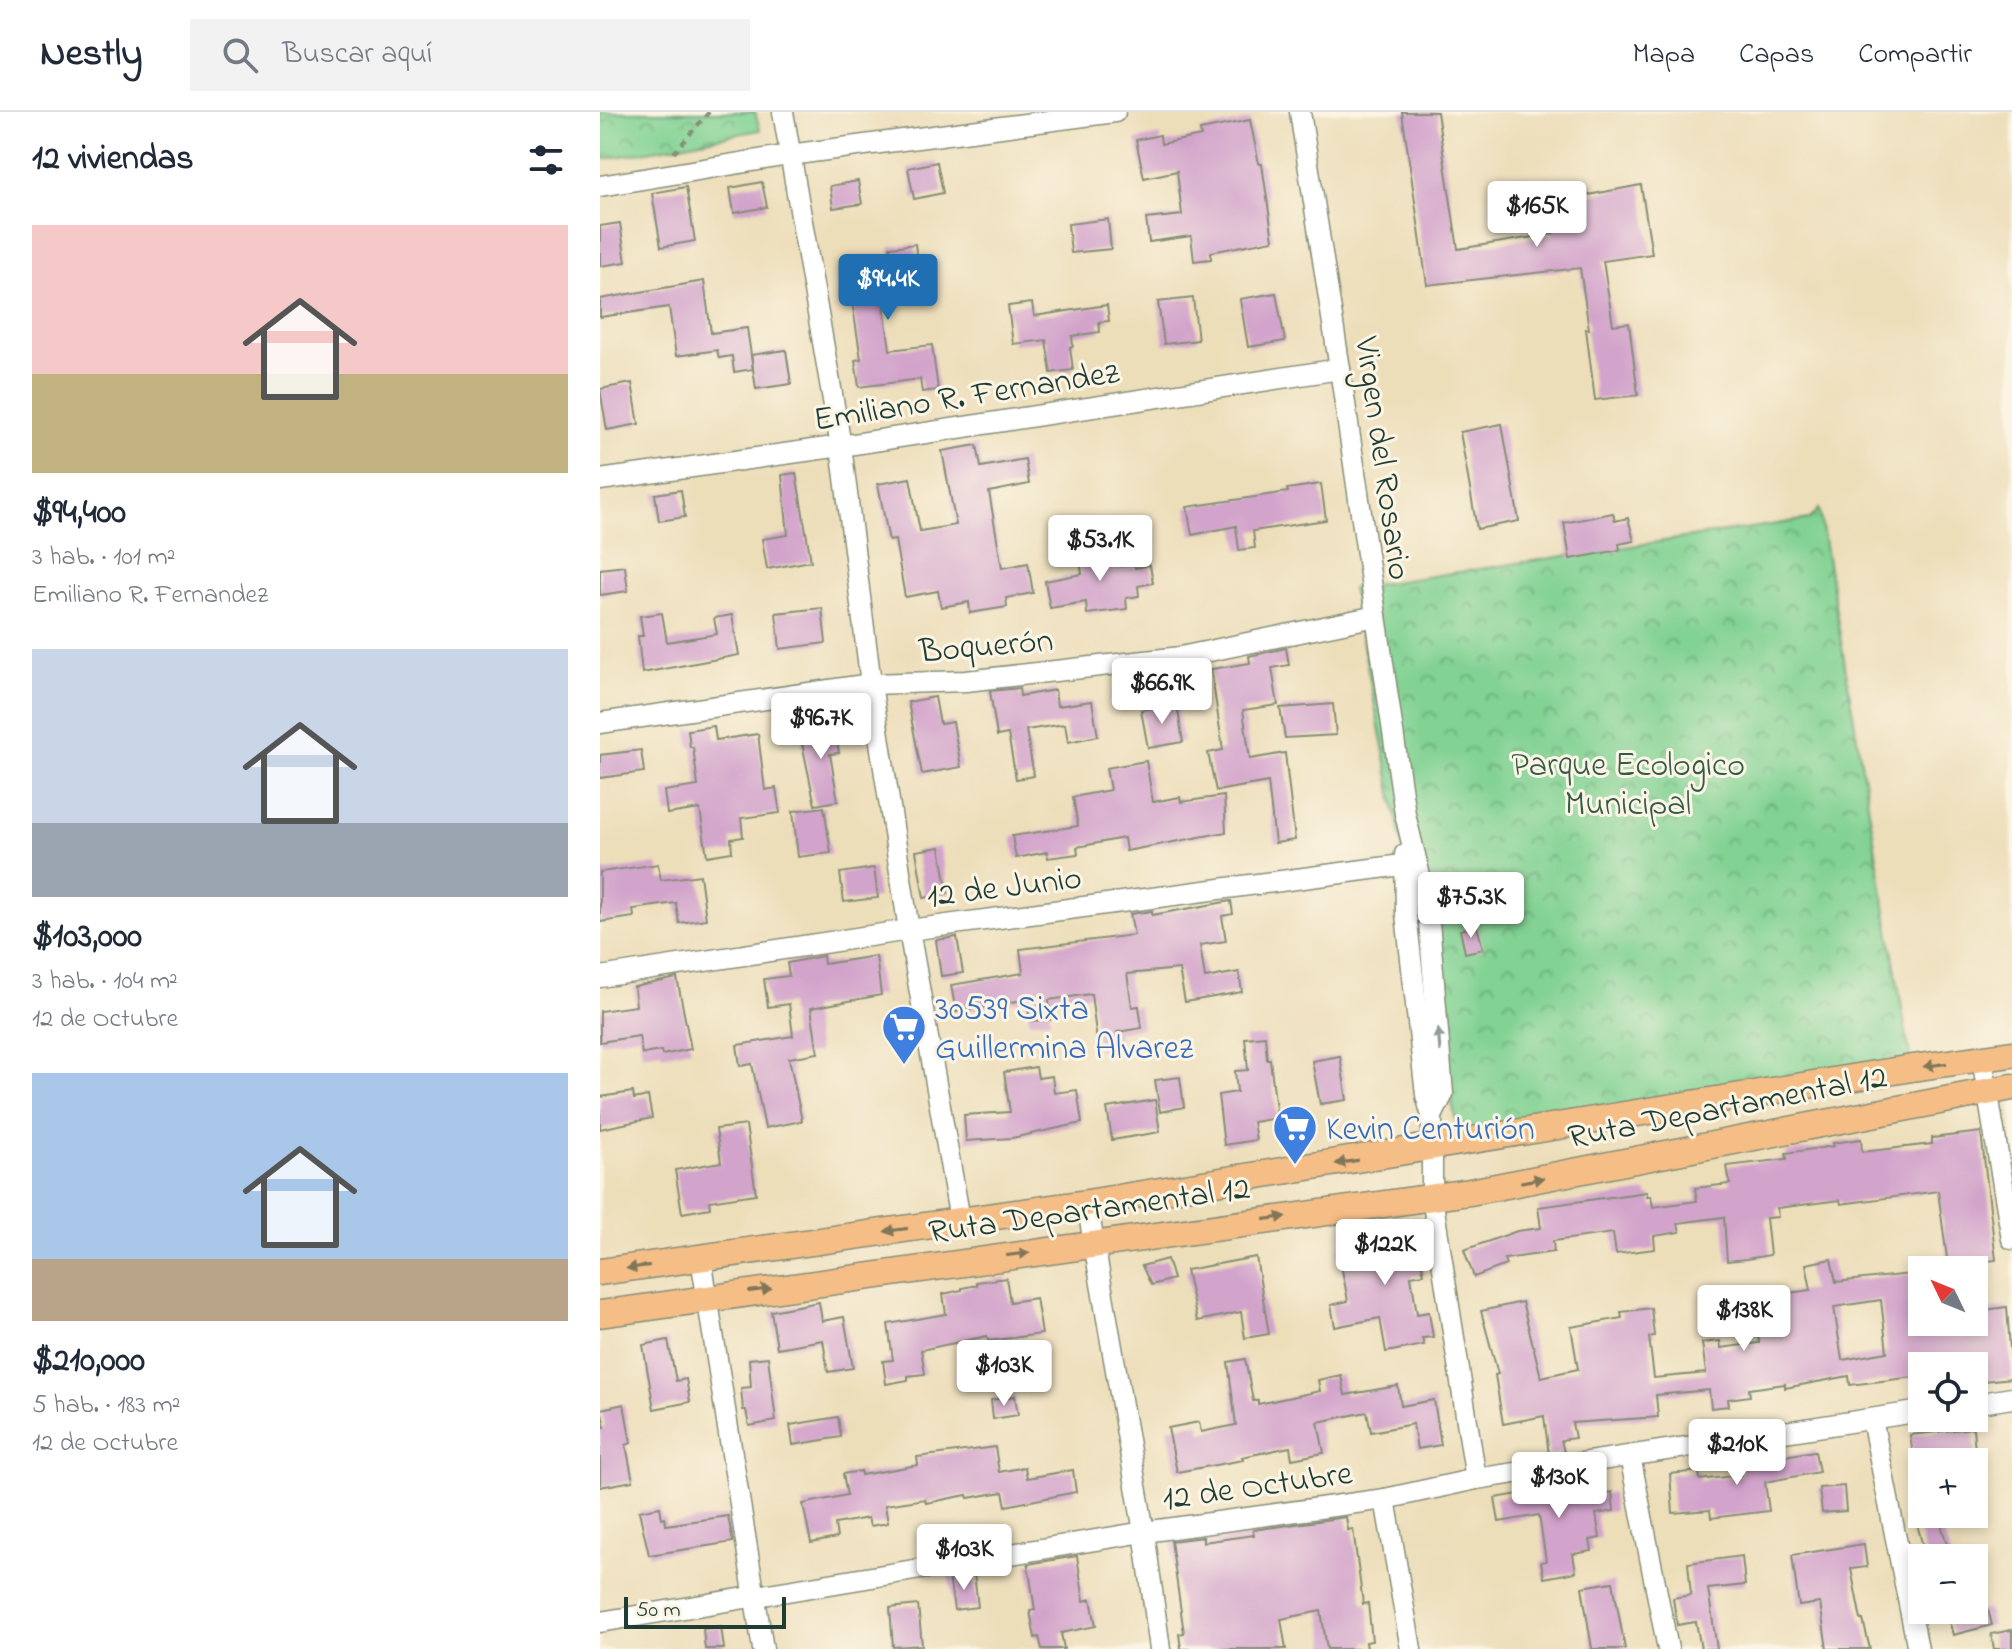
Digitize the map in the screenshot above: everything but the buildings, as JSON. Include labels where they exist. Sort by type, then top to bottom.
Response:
[{"type":"main road","name":"Ruta Departamental 12","points":[[600,1272],[1087,1203],[2012,1054]]},
{"type":"main road","name":"Ruta Departamental 12","points":[[600,1314],[1470,1192],[2000,1089]]},
{"type":"street","points":[[783,112],[841,446],[871,684],[909,930],[960,1220]]},
{"type":"street","points":[[600,186],[789,155],[1115,112]]},
{"type":"street","name":"Virgen del Rosario","points":[[1300,112],[1405,814],[1411,864],[1406,914],[1426,1095],[1432,1116],[1432,1197],[1476,1479]]},
{"type":"street","name":"Emiliano R. Fernandez","points":[[600,480],[1340,369]]},
{"type":"street","name":"Boquerón","points":[[600,723],[871,684],[966,681],[1181,657],[1376,616]]},
{"type":"street","name":"12 de Junio","points":[[600,977],[909,930],[1411,864]]},
{"type":"street","points":[[1982,1058],[2000,1089],[2012,1239]]},
{"type":"street","points":[[1087,1203],[1144,1532],[1160,1649]]},
{"type":"street","points":[[701,1258],[763,1649]]},
{"type":"street","points":[[1988,1402],[2012,1398]]},
{"type":"street","name":"12 de Octubre","points":[[600,1622],[1144,1532],[1385,1499],[1476,1479],[1908,1413]]},
{"type":"street","points":[[1872,1419],[1918,1649]]},
{"type":"street","points":[[1630,1456],[1668,1649]]},
{"type":"street","points":[[1385,1499],[1411,1649]]},
{"type":"path","points":[[653,177],[709,112]]},
{"type":"green space","points":[[600,112],[755,112],[760,130],[600,160]]},
{"type":"green space","name":"Parque Ecologico Municipal","points":[[1819,509],[1912,1068],[1460,1143],[1352,588],[1810,519]]},
{"type":"place","name":"30539 Sixta Guillermina Alvarez","points":[[904,1066]]},
{"type":"place","name":"Kevin Centurión","points":[[1295,1166]]}]
